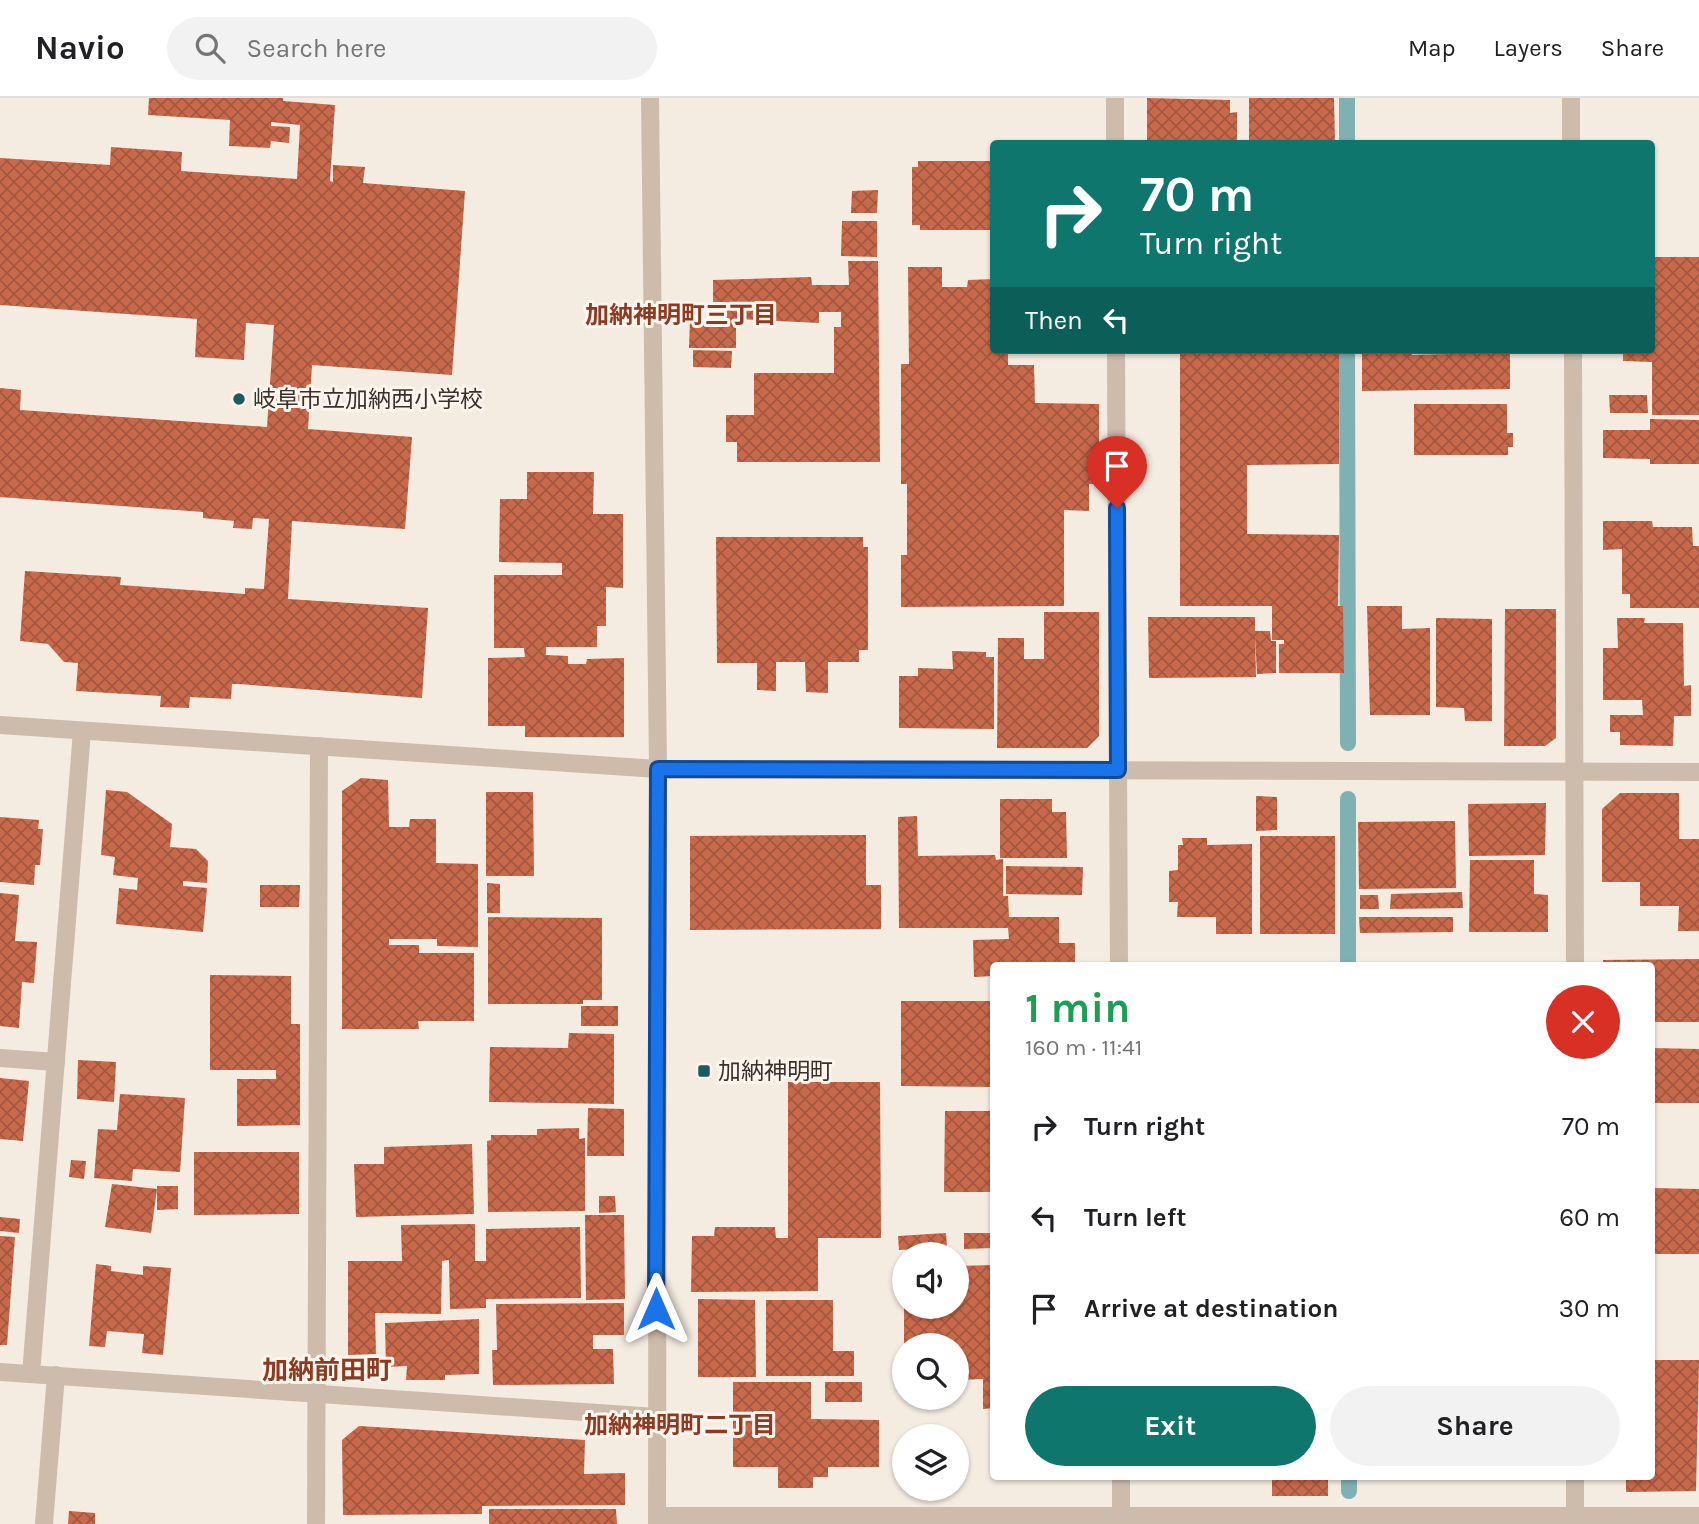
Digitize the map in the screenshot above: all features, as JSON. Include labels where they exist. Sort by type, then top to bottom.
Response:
[{"type":"street","points":[[650,98],[658,769],[657,1520],[1575,1520],[1699,1516]]},
{"type":"street","points":[[1115,98],[1115,140]]},
{"type":"street","points":[[1571,98],[1571,140]]},
{"type":"street","points":[[1116,354],[1119,962]]},
{"type":"street","points":[[1573,354],[1575,962]]},
{"type":"street","points":[[0,725],[658,769],[1699,772]]},
{"type":"street","points":[[31,1374],[82,731]]},
{"type":"street","points":[[316,1524],[319,746]]},
{"type":"street","points":[[0,1058],[56,1062]]},
{"type":"street","points":[[0,1372],[656,1417]]},
{"type":"street","points":[[44,1524],[56,1375]]},
{"type":"street","points":[[1121,1480],[1121,1521]]},
{"type":"street","points":[[1575,1480],[1575,1520]]},
{"type":"building","points":[[149,98],[283,98],[283,101],[335,105],[330,181],[333,182],[333,165],[365,167],[363,183],[465,191],[452,375],[312,365],[308,429],[412,437],[405,529],[292,521],[288,599],[428,608],[422,698],[232,684],[231,699],[190,697],[189,708],[160,707],[161,696],[76,691],[78,663],[64,662],[48,644],[20,641],[25,571],[121,577],[120,585],[245,594],[245,588],[264,589],[269,519],[253,518],[252,529],[233,528],[234,521],[203,518],[203,512],[0,497],[0,388],[21,390],[20,410],[267,427],[274,325],[246,323],[244,360],[195,357],[197,319],[0,305],[0,158],[110,165],[111,147],[182,152],[181,171],[297,179],[300,125],[271,122],[271,126],[290,127],[289,143],[271,141],[270,148],[229,146],[230,120],[148,115]]},
{"type":"building","points":[[1147,98],[1230,100],[1230,113],[1237,112],[1237,140],[1147,140]]},
{"type":"building","points":[[1249,98],[1334,98],[1335,140],[1249,140]]},
{"type":"building","points":[[918,161],[990,161],[990,230],[920,230],[920,225],[912,225],[912,167],[918,167]]},
{"type":"building","points":[[878,190],[877,213],[851,213],[852,191]]},
{"type":"building","points":[[842,221],[877,221],[877,257],[841,256]]},
{"type":"building","points":[[1655,257],[1699,257],[1699,415],[1652,415],[1652,362],[1623,361],[1623,354],[1655,354]]},
{"type":"building","points":[[848,261],[878,261],[880,462],[737,462],[737,442],[726,442],[726,415],[754,415],[754,373],[834,373],[834,327],[841,327],[841,312],[819,312],[819,323],[736,319],[736,348],[689,348],[690,320],[713,319],[713,280],[811,277],[812,285],[849,285]]},
{"type":"building","points":[[908,267],[942,267],[942,287],[967,287],[968,280],[990,279],[990,354],[1008,354],[1008,365],[1034,365],[1035,403],[1099,404],[1099,484],[1089,484],[1089,511],[1064,510],[1064,606],[901,607],[901,555],[907,555],[907,484],[901,484],[901,364],[909,364]]},
{"type":"building","points":[[693,350],[732,351],[731,368],[693,367]]},
{"type":"building","points":[[1180,354],[1339,354],[1339,464],[1247,465],[1247,534],[1339,535],[1338,606],[1343,606],[1344,673],[1279,673],[1279,644],[1284,644],[1284,640],[1272,640],[1272,606],[1180,606]]},
{"type":"building","points":[[1362,354],[1510,354],[1510,389],[1362,391]]},
{"type":"building","points":[[1609,395],[1647,395],[1648,413],[1610,413]]},
{"type":"building","points":[[1414,404],[1507,404],[1507,433],[1513,433],[1513,447],[1508,447],[1508,455],[1414,455]]},
{"type":"building","points":[[1650,419],[1699,420],[1699,464],[1650,464],[1650,459],[1603,458],[1603,430],[1650,430]]},
{"type":"building","points":[[527,472],[594,472],[593,514],[623,514],[623,588],[606,587],[606,626],[597,626],[597,647],[546,647],[546,655],[568,656],[568,664],[586,664],[587,659],[624,658],[624,737],[525,737],[525,726],[488,726],[488,658],[525,657],[524,648],[494,648],[494,575],[562,575],[562,563],[499,562],[500,499],[527,499]]},
{"type":"building","points":[[1603,521],[1652,521],[1653,527],[1692,527],[1693,546],[1699,546],[1699,608],[1630,608],[1630,594],[1622,594],[1622,549],[1603,550]]},
{"type":"building","points":[[716,537],[863,537],[863,547],[868,547],[868,650],[859,650],[859,662],[828,662],[828,693],[806,692],[805,662],[776,662],[776,691],[757,690],[757,663],[717,663]]},
{"type":"building","points":[[1367,606],[1402,606],[1402,629],[1430,628],[1430,715],[1370,715]]},
{"type":"building","points":[[1505,609],[1556,609],[1556,738],[1545,746],[1504,746]]},
{"type":"building","points":[[1044,612],[1099,612],[1099,736],[1087,748],[997,748],[998,638],[1024,638],[1024,659],[1044,659]]},
{"type":"building","points":[[1148,617],[1255,617],[1255,631],[1270,631],[1271,641],[1276,641],[1276,673],[1257,674],[1255,635],[1256,677],[1149,678]]},
{"type":"building","points":[[1436,618],[1492,619],[1492,721],[1465,721],[1464,708],[1436,707]]},
{"type":"building","points":[[1617,618],[1645,618],[1644,623],[1683,623],[1684,686],[1691,685],[1691,716],[1674,716],[1673,746],[1620,745],[1620,732],[1610,732],[1610,715],[1643,715],[1642,700],[1603,700],[1603,648],[1618,648]]},
{"type":"building","points":[[952,651],[986,652],[986,657],[994,657],[994,729],[899,728],[899,676],[918,676],[918,668],[953,669]]},
{"type":"building","points":[[361,778],[388,780],[389,827],[409,827],[410,819],[436,819],[436,863],[478,864],[478,947],[437,946],[437,939],[389,939],[389,945],[419,945],[419,953],[474,953],[474,1021],[418,1021],[419,1029],[342,1029],[342,791]]},
{"type":"building","points":[[106,790],[127,792],[172,824],[170,847],[196,849],[208,861],[207,883],[183,881],[183,886],[207,888],[203,932],[116,924],[119,888],[137,890],[138,878],[113,875],[115,857],[101,855]]},
{"type":"building","points":[[486,792],[533,792],[534,876],[486,876]]},
{"type":"building","points":[[1620,793],[1679,793],[1679,839],[1699,839],[1699,931],[1678,931],[1679,906],[1640,906],[1640,882],[1602,882],[1602,809]]},
{"type":"building","points":[[1256,796],[1277,797],[1277,830],[1256,831]]},
{"type":"building","points":[[1000,799],[1052,799],[1052,812],[1066,812],[1067,858],[1000,858]]},
{"type":"building","points":[[1546,803],[1545,855],[1469,856],[1468,804]]},
{"type":"building","points":[[917,816],[918,856],[995,855],[996,860],[1003,859],[1003,896],[1008,896],[1009,917],[1059,917],[1059,943],[1075,943],[1075,962],[990,962],[990,976],[974,977],[973,940],[1009,939],[1008,928],[899,928],[898,817]]},
{"type":"building","points":[[0,817],[39,820],[38,829],[43,829],[40,865],[35,865],[34,885],[0,882]]},
{"type":"building","points":[[1455,821],[1456,888],[1359,889],[1358,822]]},
{"type":"building","points":[[866,835],[866,885],[881,885],[881,929],[690,930],[690,836]]},
{"type":"building","points":[[1260,836],[1335,836],[1335,934],[1260,934]]},
{"type":"building","points":[[1182,838],[1207,838],[1207,845],[1252,844],[1252,934],[1216,934],[1216,917],[1177,917],[1178,902],[1169,902],[1169,871],[1178,870],[1178,845],[1183,845]]},
{"type":"building","points":[[1470,860],[1534,860],[1534,894],[1548,895],[1548,932],[1469,932]]},
{"type":"building","points":[[1006,866],[1083,867],[1082,895],[1006,894]]},
{"type":"building","points":[[487,883],[500,884],[500,913],[487,913]]},
{"type":"building","points":[[260,885],[300,885],[299,907],[260,907]]},
{"type":"building","points":[[1462,892],[1463,908],[1390,909],[1391,894]]},
{"type":"building","points":[[0,893],[19,895],[15,941],[37,942],[34,983],[22,982],[19,1028],[0,1026]]},
{"type":"building","points":[[1360,895],[1378,895],[1379,909],[1360,909]]},
{"type":"building","points":[[488,917],[602,918],[602,1000],[583,1000],[583,1004],[488,1004]]},
{"type":"building","points":[[1359,917],[1453,917],[1453,932],[1360,933]]},
{"type":"building","points":[[1699,959],[1699,1022],[1655,1022],[1655,962],[1603,960]]},
{"type":"building","points":[[210,975],[291,976],[291,1024],[300,1024],[300,1125],[237,1126],[237,1079],[276,1079],[276,1070],[210,1070]]},
{"type":"building","points":[[901,1001],[990,1001],[990,1087],[901,1086]]},
{"type":"building","points":[[581,1006],[618,1006],[618,1026],[581,1026]]},
{"type":"building","points":[[569,1033],[614,1034],[614,1104],[489,1102],[490,1047],[568,1048]]},
{"type":"building","points":[[1655,1048],[1699,1049],[1699,1103],[1655,1103]]},
{"type":"building","points":[[78,1060],[116,1062],[114,1102],[77,1099]]},
{"type":"building","points":[[0,1078],[29,1081],[23,1141],[0,1139]]},
{"type":"building","points":[[788,1082],[880,1082],[881,1238],[818,1238],[818,1291],[691,1292],[692,1236],[714,1236],[715,1227],[775,1227],[776,1238],[788,1238]]},
{"type":"building","points":[[120,1094],[185,1098],[180,1172],[133,1169],[132,1181],[94,1178],[98,1129],[117,1130]]},
{"type":"building","points":[[588,1108],[624,1109],[624,1156],[587,1156]]},
{"type":"building","points":[[945,1111],[990,1111],[990,1192],[944,1192]]},
{"type":"building","points":[[579,1128],[579,1139],[585,1138],[585,1211],[488,1212],[487,1141],[491,1140],[491,1135],[537,1135],[537,1129]]},
{"type":"building","points":[[472,1144],[474,1214],[356,1217],[354,1164],[384,1164],[384,1147]]},
{"type":"building","points":[[194,1152],[299,1152],[299,1214],[194,1215]]},
{"type":"building","points":[[71,1160],[86,1161],[84,1179],[69,1177]]},
{"type":"building","points":[[112,1184],[157,1189],[151,1233],[105,1227]]},
{"type":"building","points":[[157,1186],[178,1186],[178,1209],[157,1210]]},
{"type":"building","points":[[1655,1188],[1699,1189],[1699,1254],[1655,1254]]},
{"type":"building","points":[[599,1196],[615,1196],[616,1212],[599,1213]]},
{"type":"building","points":[[585,1215],[624,1215],[625,1299],[586,1300]]},
{"type":"building","points":[[0,1217],[20,1219],[19,1233],[0,1231]]},
{"type":"building","points":[[475,1224],[475,1261],[486,1261],[486,1229],[580,1227],[581,1298],[486,1299],[486,1308],[450,1309],[449,1260],[442,1261],[441,1314],[375,1313],[376,1354],[348,1355],[348,1261],[402,1261],[401,1225]]},
{"type":"building","points":[[946,1233],[947,1242],[898,1242],[898,1236]]},
{"type":"building","points":[[964,1233],[990,1233],[990,1248],[969,1249],[969,1242],[964,1242]]},
{"type":"building","points":[[0,1236],[15,1237],[7,1345],[0,1345]]},
{"type":"building","points":[[96,1264],[111,1266],[111,1271],[143,1275],[143,1266],[171,1268],[163,1355],[142,1353],[144,1334],[107,1331],[105,1347],[89,1346]]},
{"type":"building","points":[[990,1265],[990,1408],[983,1409],[983,1379],[969,1380],[969,1333],[904,1333],[904,1319],[969,1319],[969,1266]]},
{"type":"building","points":[[698,1299],[755,1300],[756,1377],[698,1377]]},
{"type":"building","points":[[766,1300],[833,1300],[833,1351],[854,1351],[854,1376],[766,1376]]},
{"type":"building","points":[[624,1303],[624,1335],[593,1335],[593,1349],[613,1349],[614,1384],[493,1385],[492,1350],[497,1350],[496,1304]]},
{"type":"building","points":[[479,1319],[479,1374],[445,1375],[445,1380],[406,1380],[407,1366],[386,1367],[385,1323]]},
{"type":"building","points":[[1655,1360],[1699,1360],[1696,1491],[1626,1492],[1626,1480],[1655,1480]]},
{"type":"building","points":[[733,1382],[811,1382],[811,1419],[879,1420],[879,1467],[828,1467],[828,1477],[813,1477],[813,1488],[778,1488],[778,1467],[733,1467]]},
{"type":"building","points":[[825,1382],[862,1382],[862,1402],[825,1402]]},
{"type":"building","points":[[359,1426],[585,1440],[584,1474],[625,1473],[625,1505],[482,1506],[482,1514],[343,1515],[342,1440]]},
{"type":"building","points":[[1272,1480],[1328,1480],[1328,1496],[1272,1496]]},
{"type":"building","points":[[489,1509],[616,1509],[617,1524],[489,1524]]},
{"type":"building","points":[[69,1511],[95,1513],[95,1524],[68,1524]]},
{"type":"waterway","points":[[1347,98],[1347,140]]},
{"type":"waterway","points":[[1347,354],[1348,743]]},
{"type":"waterway","points":[[1348,799],[1348,962]]},
{"type":"waterway","points":[[1349,1480],[1349,1491]]},
{"type":"place","name":"岐阜市立加納西小学校","points":[[239,399]]},
{"type":"place","name":"加納神明町","points":[[704,1071]]},
{"type":"district","name":"加納神明町三丁目","points":[[681,315]]},
{"type":"district","name":"加納前田町","points":[[327,1370]]},
{"type":"district","name":"加納神明町二丁目","points":[[680,1425]]},
{"type":"route","points":[[656,1309],[658,769],[1118,770],[1117,508]]}]
